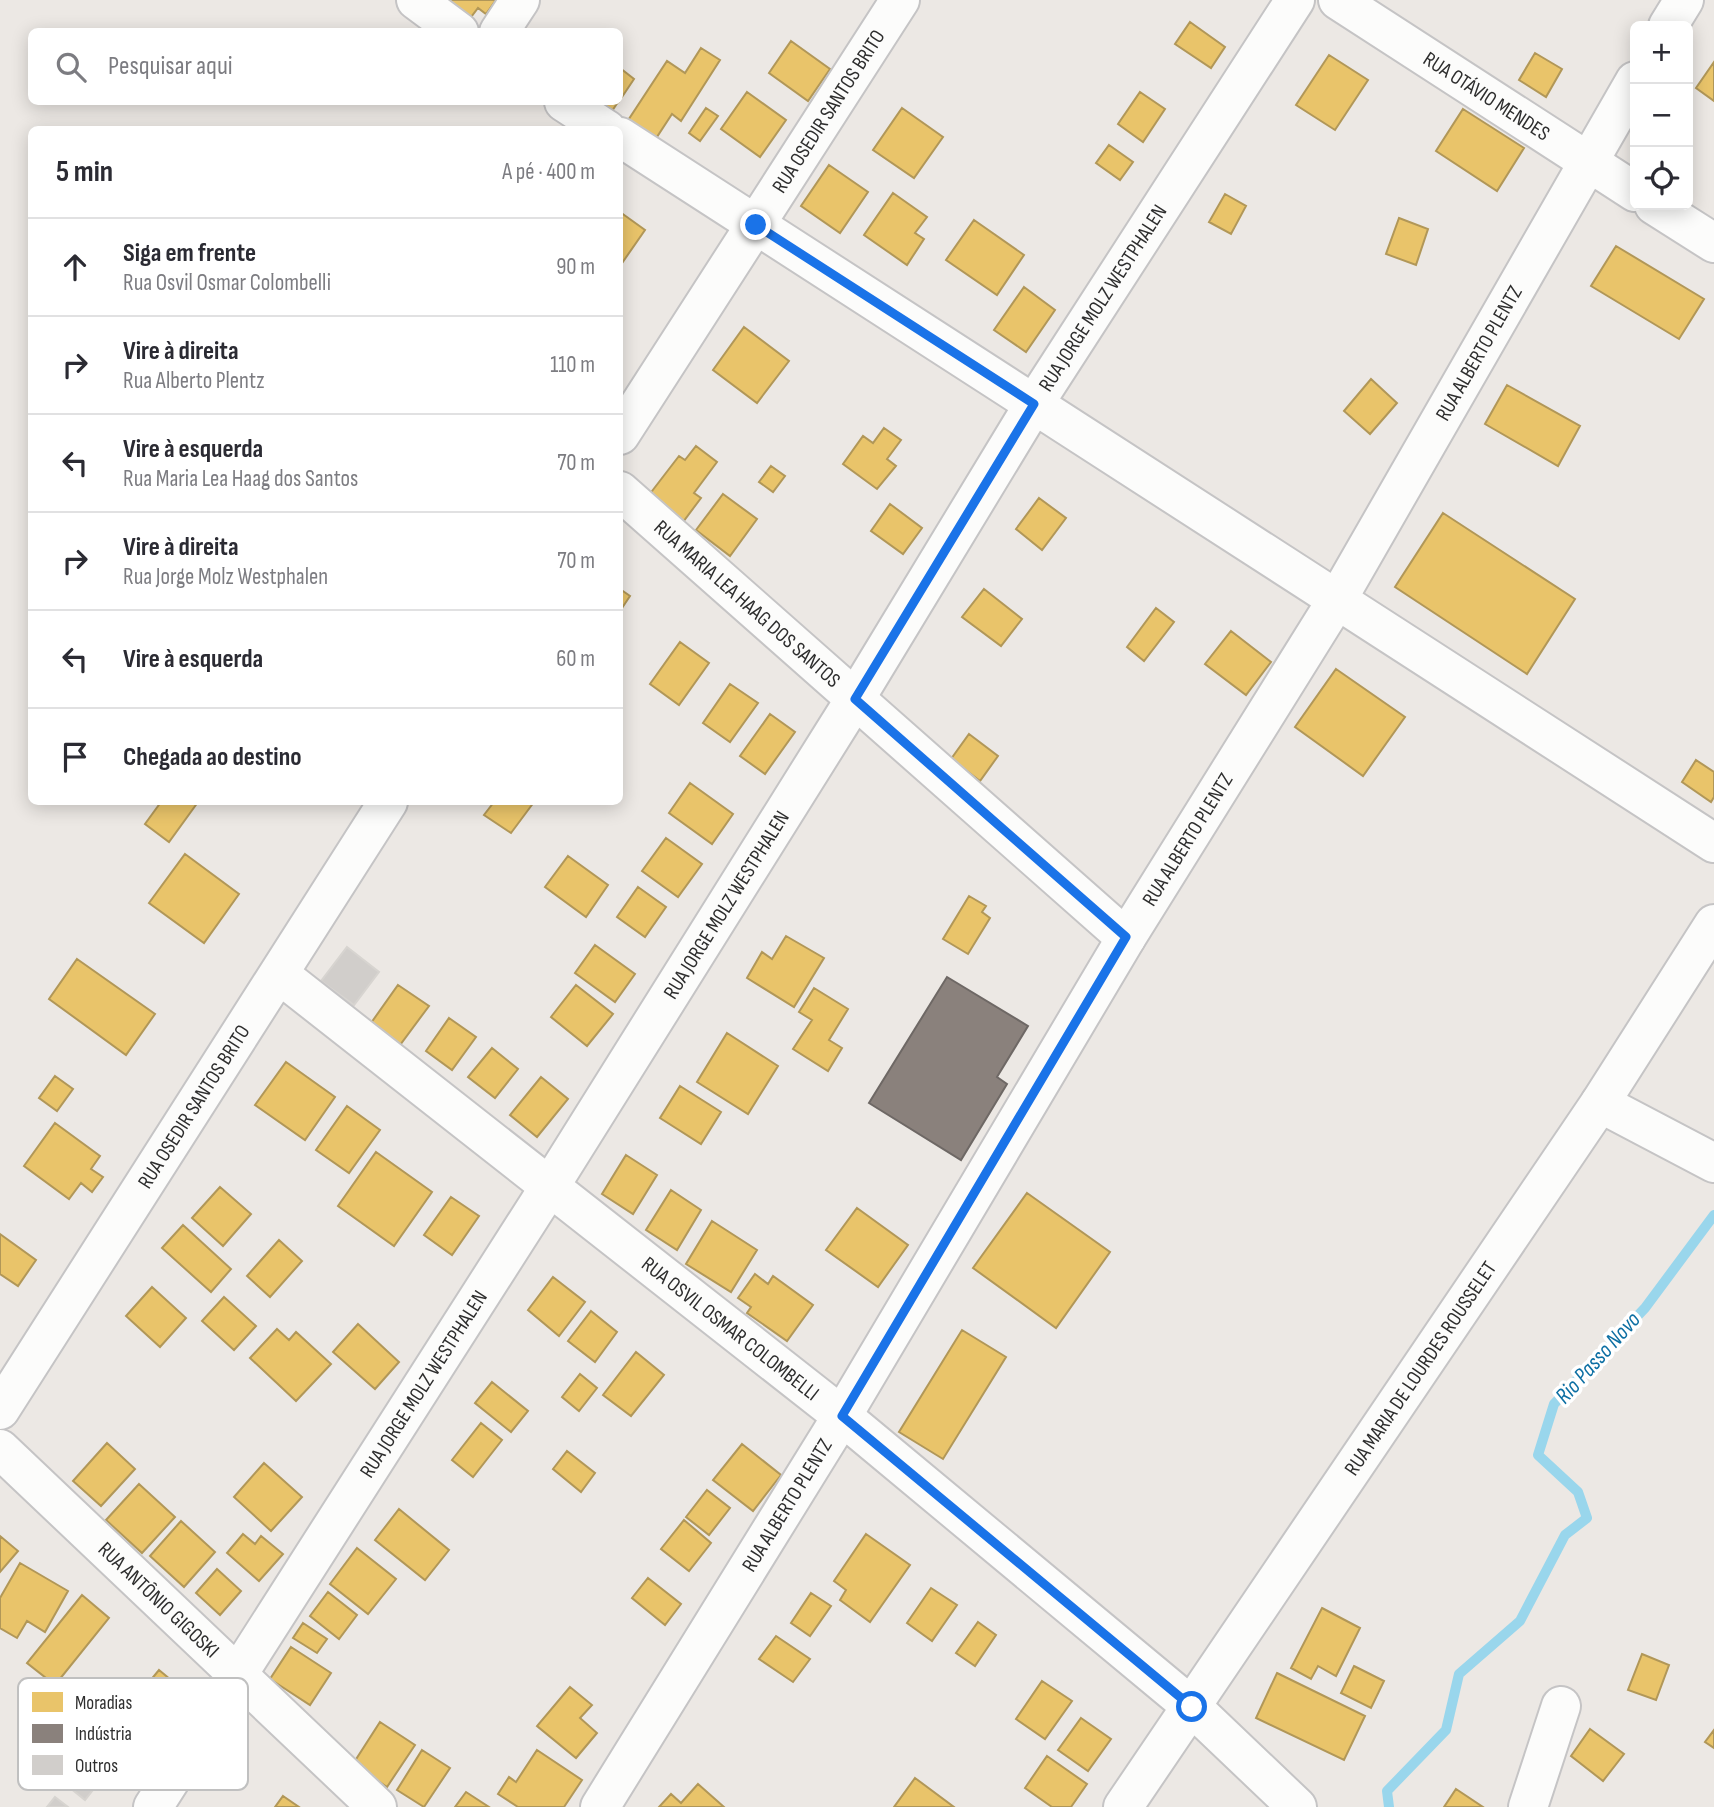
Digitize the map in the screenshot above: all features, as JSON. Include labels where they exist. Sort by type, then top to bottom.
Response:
[{"type":"street","points":[[416,0],[454,28]]},
{"type":"street","points":[[502,28],[520,0]]},
{"type":"street","name":"RUA OSEDIR SANTOS BRITO","points":[[623,430],[900,0]]},
{"type":"street","name":"RUA JORGE MOLZ WESTPHALEN","points":[[237,1676],[551,1186],[855,699],[1034,404],[1295,0]]},
{"type":"street","name":"RUA OTÁVIO MENDES","points":[[1338,0],[1630,189]]},
{"type":"street","points":[[1671,21],[1684,0]]},
{"type":"street","name":"RUA ALBERTO PLENTZ","points":[[600,1807],[842,1416],[1126,937],[1338,598],[1633,84]]},
{"type":"street","points":[[569,105],[601,126]]},
{"type":"street","points":[[623,139],[1714,843]]},
{"type":"street","points":[[1662,210],[1714,243]]},
{"type":"street","name":"RUA MARIA LEA HAAG DOS SANTOS","points":[[623,494],[1126,937]]},
{"type":"street","name":"RUA OSEDIR SANTOS BRITO","points":[[0,1410],[386,805]]},
{"type":"street","name":"RUA MARIA DE LOURDES ROUSSELET","points":[[1122,1807],[1600,1103],[1714,924]]},
{"type":"street","name":"RUA OSVIL OSMAR COLOMBELLI","points":[[279,974],[842,1416],[1192,1707],[1297,1807]]},
{"type":"street","points":[[1600,1103],[1714,1163]]},
{"type":"street","name":"RUA ANTÔNIO GIGOSKI","points":[[0,1449],[237,1676]]},
{"type":"street","name":"RUA ANTÔNIO GIGOSKI","points":[[248,1686],[377,1807]]},
{"type":"street","points":[[1528,1807],[1561,1706]]},
{"type":"street","name":"RUA JORGE MOLZ WESTPHALEN","points":[[153,1807],[164,1790]]},
{"type":"building: Moradias","points":[[440,0],[496,0],[486,14],[478,8],[468,21]]},
{"type":"building: Moradias","points":[[1190,22],[1225,47],[1211,68],[1175,44]]},
{"type":"building: Moradias","points":[[791,41],[830,69],[808,101],[769,73]]},
{"type":"building: Moradias","points":[[701,48],[720,60],[681,121],[672,114],[651,146],[623,128],[667,61],[685,73]]},
{"type":"building: Moradias","points":[[1535,53],[1562,69],[1546,97],[1519,80]]},
{"type":"building: Moradias","points":[[1329,55],[1368,80],[1335,130],[1296,105]]},
{"type":"building: Moradias","points":[[1714,62],[1714,101],[1696,88]]},
{"type":"building: Moradias","points":[[623,70],[634,79],[623,96]]},
{"type":"building: Moradias","points":[[747,92],[786,120],[760,157],[721,129]]},
{"type":"building: Moradias","points":[[1140,92],[1165,109],[1143,142],[1118,124]]},
{"type":"building: Moradias","points":[[590,105],[616,105],[608,117]]},
{"type":"building: Moradias","points":[[706,108],[718,116],[700,141],[689,133]]},
{"type":"building: Moradias","points":[[902,108],[943,137],[914,178],[873,150]]},
{"type":"building: Moradias","points":[[1463,109],[1524,148],[1497,191],[1436,151]]},
{"type":"building: Moradias","points":[[1109,145],[1133,162],[1120,180],[1096,163]]},
{"type":"building: Moradias","points":[[829,165],[868,192],[840,233],[801,206]]},
{"type":"building: Moradias","points":[[893,193],[927,217],[915,233],[924,239],[907,265],[864,235]]},
{"type":"building: Moradias","points":[[1225,194],[1246,206],[1231,234],[1209,222]]},
{"type":"building: Moradias","points":[[623,214],[645,230],[623,262]]},
{"type":"building: Moradias","points":[[1399,218],[1428,229],[1416,265],[1386,254]]},
{"type":"building: Moradias","points":[[974,220],[1024,255],[997,295],[946,260]]},
{"type":"building: Moradias","points":[[1616,246],[1704,299],[1679,339],[1591,286]]},
{"type":"building: Moradias","points":[[1024,287],[1055,310],[1026,352],[994,330]]},
{"type":"building: Moradias","points":[[744,327],[789,361],[757,403],[713,370]]},
{"type":"building: Moradias","points":[[1371,379],[1397,403],[1370,434],[1344,411]]},
{"type":"building: Moradias","points":[[1507,385],[1580,426],[1558,466],[1485,424]]},
{"type":"building: Moradias","points":[[884,428],[901,440],[887,459],[896,466],[877,489],[843,464],[863,436],[873,443]]},
{"type":"building: Moradias","points":[[696,446],[717,462],[694,493],[701,498],[683,522],[649,495],[679,456],[685,460]]},
{"type":"building: Moradias","points":[[771,466],[785,476],[773,492],[759,482]]},
{"type":"building: Moradias","points":[[723,494],[757,519],[730,556],[696,530]]},
{"type":"building: Moradias","points":[[1039,498],[1066,518],[1042,550],[1016,529]]},
{"type":"building: Moradias","points":[[890,504],[922,528],[903,554],[871,531]]},
{"type":"building: Moradias","points":[[1443,513],[1575,599],[1527,674],[1395,587]]},
{"type":"building: Moradias","points":[[984,589],[1022,619],[1001,646],[962,617]]},
{"type":"building: Moradias","points":[[623,591],[630,596],[623,606]]},
{"type":"building: Moradias","points":[[1156,608],[1174,622],[1144,661],[1127,647]]},
{"type":"building: Moradias","points":[[1231,631],[1271,662],[1246,695],[1205,664]]},
{"type":"building: Moradias","points":[[680,642],[709,663],[679,705],[650,684]]},
{"type":"building: Moradias","points":[[1336,669],[1405,717],[1363,776],[1295,727]]},
{"type":"building: Moradias","points":[[730,684],[758,703],[730,742],[703,723]]},
{"type":"building: Moradias","points":[[770,714],[795,732],[765,774],[740,756]]},
{"type":"building: Moradias","points":[[969,734],[998,756],[980,781],[951,759]]},
{"type":"building: Moradias","points":[[1696,760],[1714,772],[1714,797],[1711,802],[1682,782]]},
{"type":"building: Moradias","points":[[690,783],[733,814],[712,844],[669,813]]},
{"type":"building: Moradias","points":[[159,805],[196,805],[169,842],[145,824]]},
{"type":"building: Moradias","points":[[492,805],[532,805],[511,833],[484,815]]},
{"type":"building: Moradias","points":[[666,838],[702,864],[678,897],[642,871]]},
{"type":"building: Moradias","points":[[185,854],[239,894],[204,943],[149,903]]},
{"type":"building: Moradias","points":[[568,856],[608,885],[586,917],[545,887]]},
{"type":"building: Moradias","points":[[638,887],[666,907],[645,937],[617,917]]},
{"type":"building: Moradias","points":[[969,896],[986,906],[982,912],[990,918],[968,954],[943,939]]},
{"type":"building: Moradias","points":[[786,936],[824,958],[794,1007],[747,978],[762,952],[772,959]]},
{"type":"building: Moradias","points":[[595,945],[635,974],[615,1002],[575,973]]},
{"type":"building: Moradias","points":[[77,959],[155,1014],[126,1055],[49,999]]},
{"type":"building: Moradias","points":[[398,985],[429,1006],[400,1045],[371,1023]]},
{"type":"building: Moradias","points":[[576,985],[613,1014],[587,1046],[551,1017]]},
{"type":"building: Moradias","points":[[814,988],[848,1009],[829,1040],[842,1048],[828,1071],[793,1049],[812,1020],[799,1012]]},
{"type":"building: Moradias","points":[[449,1018],[476,1037],[452,1070],[426,1051]]},
{"type":"building: Moradias","points":[[727,1033],[778,1066],[748,1114],[697,1082]]},
{"type":"building: Moradias","points":[[492,1048],[518,1069],[495,1098],[468,1077]]},
{"type":"building: Moradias","points":[[286,1062],[335,1097],[305,1140],[255,1105]]},
{"type":"building: Moradias","points":[[55,1076],[73,1089],[57,1111],[39,1098]]},
{"type":"building: Moradias","points":[[541,1077],[568,1099],[537,1137],[510,1115]]},
{"type":"building: Moradias","points":[[680,1086],[721,1112],[701,1144],[660,1118]]},
{"type":"building: Moradias","points":[[347,1106],[380,1130],[349,1173],[316,1150]]},
{"type":"building: Moradias","points":[[55,1123],[100,1156],[91,1169],[103,1177],[92,1192],[81,1183],[69,1199],[24,1166]]},
{"type":"building: Moradias","points":[[376,1152],[432,1192],[394,1246],[338,1206]]},
{"type":"building: Moradias","points":[[626,1155],[657,1175],[633,1214],[602,1194]]},
{"type":"building: Moradias","points":[[220,1187],[251,1214],[223,1246],[192,1218]]},
{"type":"building: Moradias","points":[[671,1190],[701,1210],[677,1250],[646,1230]]},
{"type":"building: Moradias","points":[[1027,1193],[1110,1252],[1056,1328],[973,1268]]},
{"type":"building: Moradias","points":[[451,1197],[479,1216],[452,1255],[424,1235]]},
{"type":"building: Moradias","points":[[857,1208],[908,1245],[878,1287],[826,1250]]},
{"type":"building: Moradias","points":[[712,1221],[757,1250],[731,1292],[686,1264]]},
{"type":"building: Moradias","points":[[183,1225],[231,1269],[211,1292],[162,1248]]},
{"type":"building: Moradias","points":[[0,1234],[36,1260],[18,1286],[0,1274]]},
{"type":"building: Moradias","points":[[279,1240],[302,1261],[270,1297],[247,1276]]},
{"type":"building: Moradias","points":[[755,1274],[768,1284],[773,1276],[813,1305],[787,1341],[747,1313],[751,1307],[738,1298]]},
{"type":"building: Moradias","points":[[553,1277],[585,1302],[559,1336],[528,1310]]},
{"type":"building: Moradias","points":[[152,1287],[186,1318],[160,1347],[126,1316]]},
{"type":"building: Moradias","points":[[224,1297],[256,1326],[234,1350],[202,1321]]},
{"type":"building: Moradias","points":[[591,1311],[617,1332],[595,1362],[568,1341]]},
{"type":"building: Moradias","points":[[358,1324],[399,1362],[375,1389],[333,1352]]},
{"type":"building: Moradias","points":[[277,1329],[289,1340],[296,1332],[331,1364],[296,1401],[250,1358]]},
{"type":"building: Moradias","points":[[962,1330],[1006,1357],[943,1459],[899,1432]]},
{"type":"building: Moradias","points":[[636,1352],[664,1375],[631,1416],[603,1395]]},
{"type":"building: Moradias","points":[[580,1374],[597,1388],[579,1411],[562,1397]]},
{"type":"building: Moradias","points":[[492,1382],[528,1411],[511,1432],[475,1403]]},
{"type":"building: Moradias","points":[[481,1423],[502,1440],[473,1477],[452,1460]]},
{"type":"building: Moradias","points":[[107,1443],[135,1469],[101,1506],[73,1481]]},
{"type":"building: Moradias","points":[[742,1444],[781,1475],[753,1511],[713,1480]]},
{"type":"building: Moradias","points":[[567,1451],[595,1473],[581,1492],[553,1469]]},
{"type":"building: Moradias","points":[[264,1463],[302,1497],[271,1531],[234,1497]]},
{"type":"building: Moradias","points":[[139,1484],[175,1517],[142,1553],[106,1520]]},
{"type":"building: Moradias","points":[[707,1490],[730,1508],[709,1535],[686,1517]]},
{"type":"building: Moradias","points":[[399,1509],[449,1550],[425,1580],[375,1540]]},
{"type":"building: Moradias","points":[[684,1520],[711,1543],[689,1571],[661,1549]]},
{"type":"building: Moradias","points":[[181,1521],[215,1552],[184,1587],[150,1556]]},
{"type":"building: Moradias","points":[[243,1534],[255,1544],[261,1536],[283,1554],[259,1581],[227,1553]]},
{"type":"building: Moradias","points":[[866,1534],[910,1565],[870,1622],[840,1600],[846,1590],[834,1581]]},
{"type":"building: Moradias","points":[[0,1536],[18,1551],[0,1572]]},
{"type":"building: Moradias","points":[[357,1548],[396,1579],[368,1614],[330,1584]]},
{"type":"building: Moradias","points":[[20,1563],[68,1591],[45,1632],[27,1621],[17,1638],[0,1628],[0,1598]]},
{"type":"building: Moradias","points":[[217,1569],[241,1591],[220,1615],[196,1593]]},
{"type":"building: Moradias","points":[[648,1578],[681,1604],[665,1625],[632,1598]]},
{"type":"building: Moradias","points":[[931,1588],[957,1605],[932,1641],[907,1623]]},
{"type":"building: Moradias","points":[[328,1592],[357,1615],[339,1639],[310,1616]]},
{"type":"building: Moradias","points":[[811,1593],[831,1606],[810,1636],[791,1623]]},
{"type":"building: Moradias","points":[[82,1595],[109,1618],[61,1678],[46,1678],[27,1663]]},
{"type":"building: Moradias","points":[[1322,1608],[1360,1628],[1336,1676],[1318,1666],[1311,1679],[1291,1668]]},
{"type":"building: Moradias","points":[[978,1622],[996,1635],[975,1666],[956,1653]]},
{"type":"building: Moradias","points":[[303,1623],[327,1639],[317,1653],[293,1638]]},
{"type":"building: Moradias","points":[[776,1636],[810,1659],[793,1682],[759,1659]]},
{"type":"building: Moradias","points":[[291,1647],[331,1673],[310,1705],[270,1679]]},
{"type":"building: Moradias","points":[[1642,1654],[1669,1665],[1656,1700],[1628,1690]]},
{"type":"building: Moradias","points":[[1354,1666],[1384,1681],[1371,1708],[1341,1693]]},
{"type":"building: Moradias","points":[[159,1670],[169,1678],[152,1678]]},
{"type":"building: Moradias","points":[[1277,1673],[1365,1716],[1344,1760],[1256,1718]]},
{"type":"building: Moradias","points":[[1042,1681],[1072,1701],[1045,1739],[1016,1719]]},
{"type":"building: Moradias","points":[[570,1687],[592,1705],[580,1718],[597,1733],[576,1758],[537,1726]]},
{"type":"building: Moradias","points":[[1081,1718],[1111,1739],[1088,1771],[1058,1750]]},
{"type":"building: Moradias","points":[[380,1722],[415,1745],[387,1787],[353,1764]]},
{"type":"building: Moradias","points":[[1590,1729],[1624,1754],[1603,1781],[1571,1756]]},
{"type":"building: Moradias","points":[[1714,1730],[1714,1748],[1705,1742]]},
{"type":"building: Moradias","points":[[422,1750],[450,1768],[424,1807],[397,1790]]},
{"type":"building: Moradias","points":[[537,1750],[582,1780],[564,1807],[518,1807],[498,1794],[509,1777],[516,1782]]},
{"type":"building: Moradias","points":[[1047,1756],[1087,1784],[1071,1807],[1052,1807],[1025,1788]]},
{"type":"building: Moradias","points":[[915,1778],[954,1807],[894,1807]]},
{"type":"building: Moradias","points":[[698,1784],[724,1807],[659,1807],[671,1794],[681,1803]]},
{"type":"building: Moradias","points":[[1456,1789],[1483,1807],[1444,1807]]},
{"type":"building: Moradias","points":[[466,1792],[489,1807],[455,1807]]},
{"type":"building: Moradias","points":[[283,1796],[299,1807],[275,1807]]},
{"type":"building: Indústria","points":[[947,977],[1028,1026],[997,1077],[1007,1084],[961,1160],[869,1103]]},
{"type":"building: Outros","points":[[347,947],[379,972],[354,1005],[321,981]]},
{"type":"building: Outros","points":[[73,1790],[93,1790],[85,1800]]},
{"type":"building: Outros","points":[[55,1797],[68,1807],[47,1807]]},
{"type":"waterway","name":"Rio Passo Novo","points":[[1389,1807],[1387,1791],[1446,1730],[1459,1674],[1520,1621],[1565,1535],[1587,1518],[1578,1492],[1538,1455],[1554,1404],[1645,1308],[1714,1215]]},
{"type":"route","points":[[756,225],[1034,404],[855,699],[1126,937],[842,1416],[1192,1707]]}]
